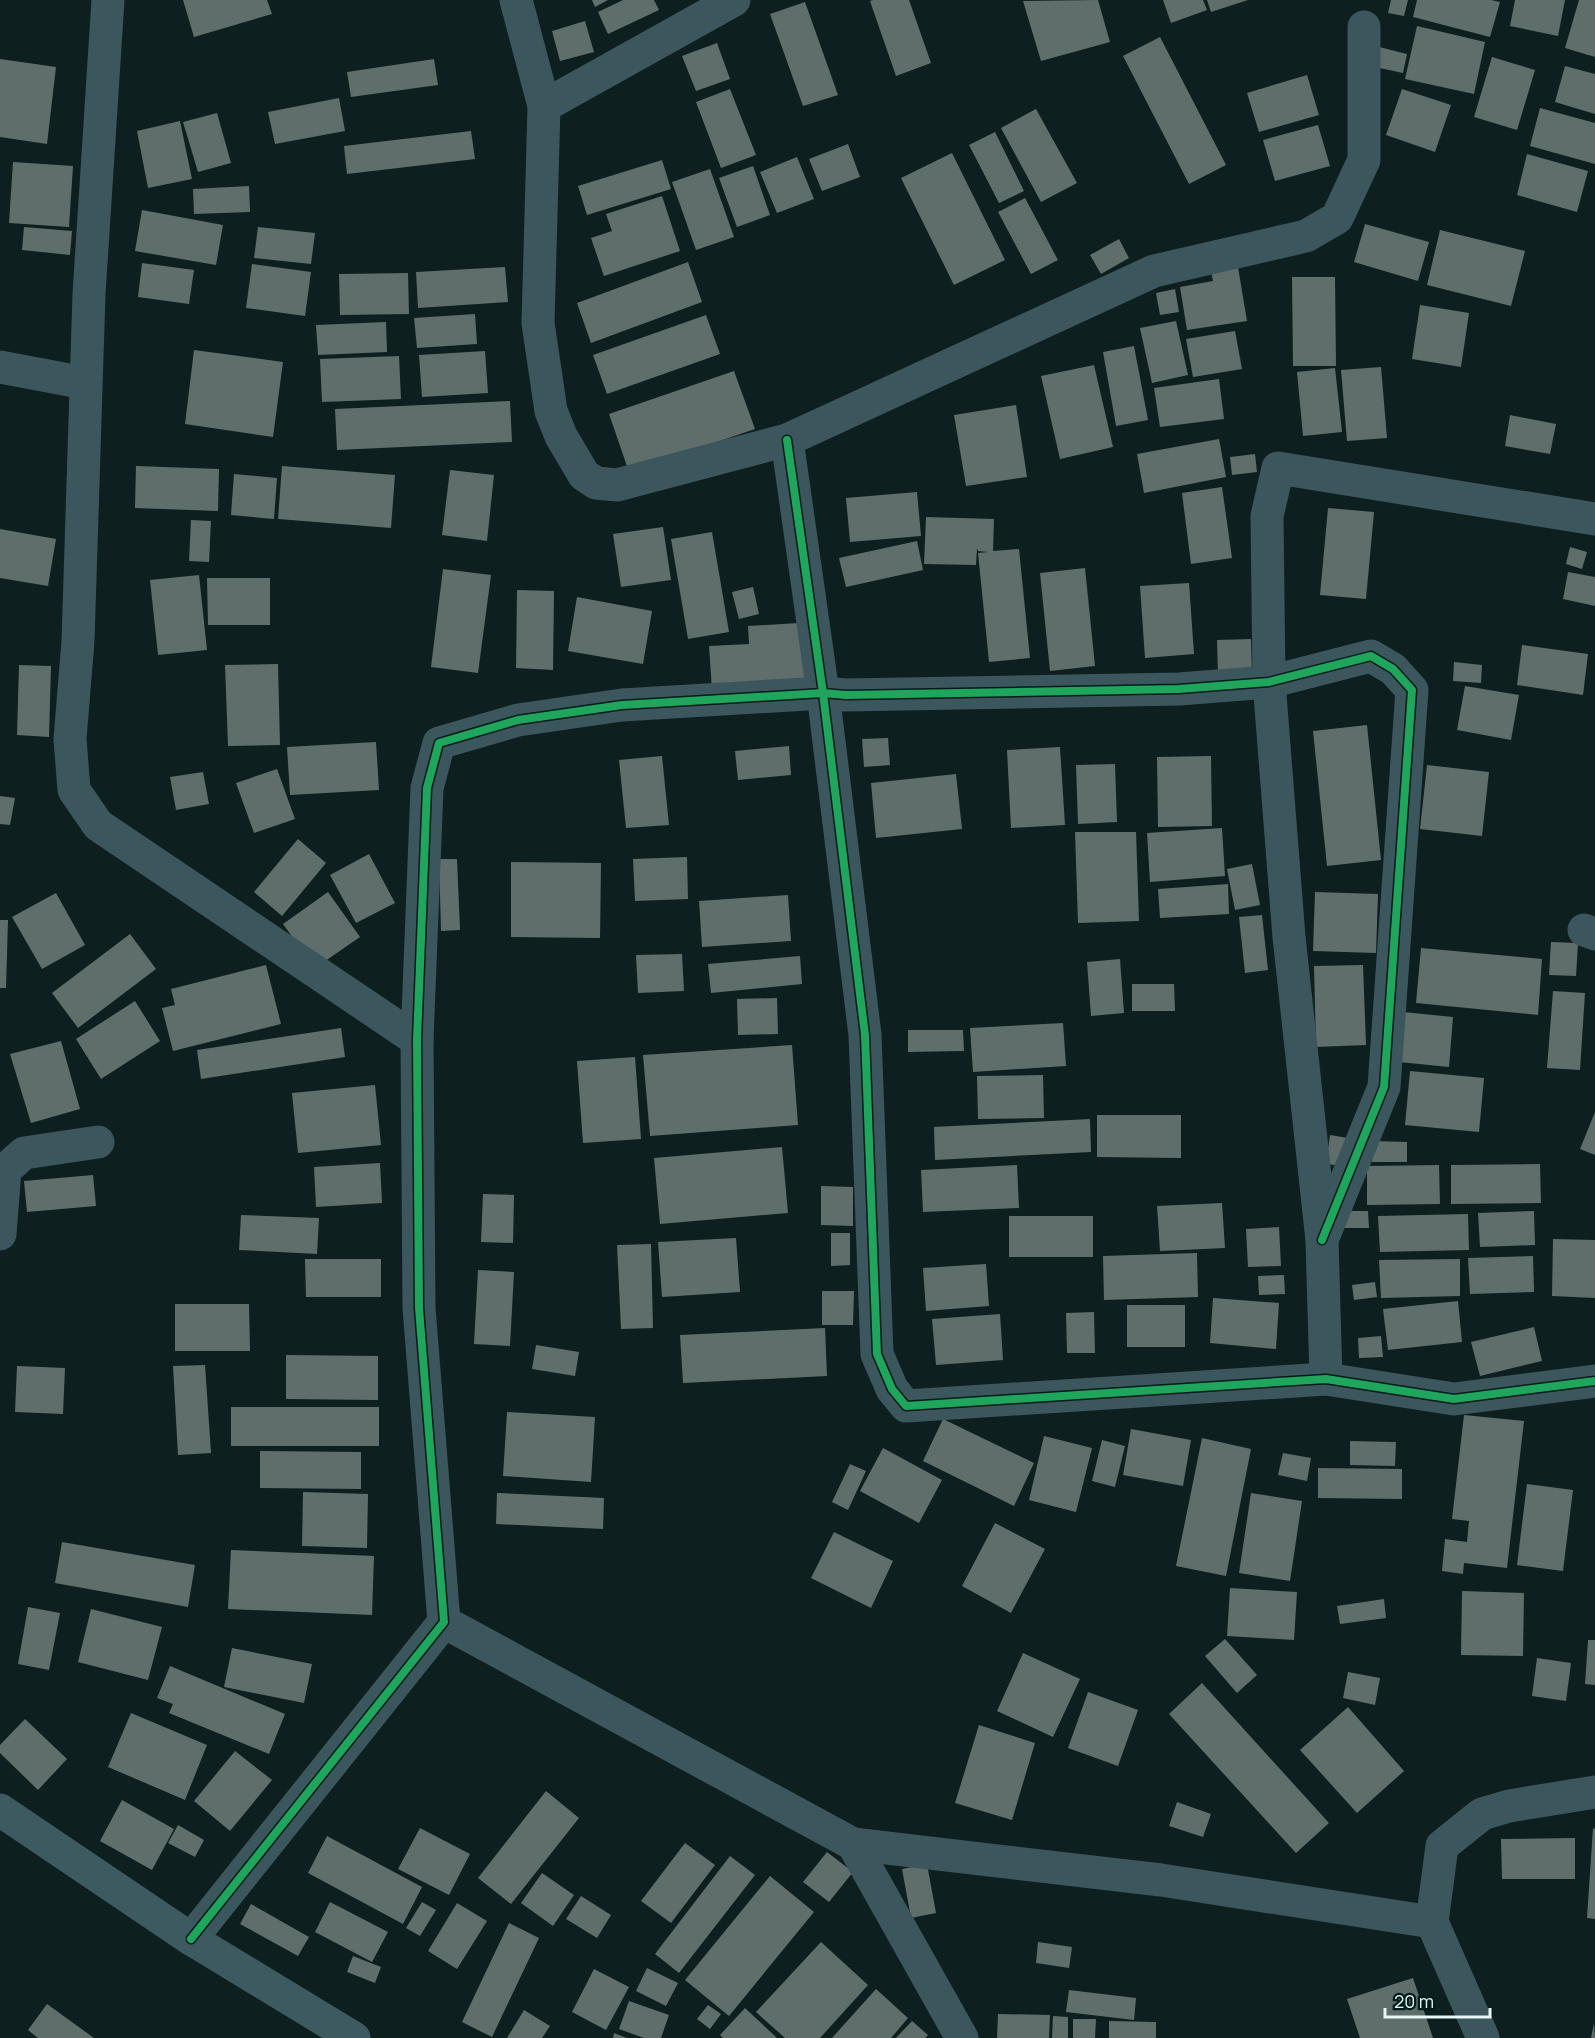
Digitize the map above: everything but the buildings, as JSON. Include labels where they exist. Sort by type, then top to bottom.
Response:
[{"type":"street","points":[[108,0],[85,383],[78,641],[70,739],[74,790],[98,825],[417,1040]]},
{"type":"street","points":[[516,0],[544,106],[538,322],[550,411],[565,444],[584,475],[596,483],[617,485],[787,440],[1154,271],[1306,236],[1337,218],[1364,160],[1364,27]]},
{"type":"street","points":[[544,106],[734,0]]},
{"type":"street","points":[[0,367],[85,383]]},
{"type":"street","points":[[787,440],[824,693],[865,1035],[878,1354],[892,1389],[906,1406],[1326,1379],[1454,1399],[1595,1381]]},
{"type":"street","points":[[1326,1379],[1322,1240],[1289,937],[1269,682],[1267,516],[1278,468],[1592,510]]},
{"type":"street","points":[[191,1939],[444,1622],[419,1308],[417,1040],[427,788],[439,742],[518,720],[622,705],[824,693],[846,695],[1168,690],[1269,682],[1371,656],[1393,669],[1412,690],[1384,1087],[1322,1240]]},
{"type":"street","points":[[0,1234],[5,1170],[24,1153],[98,1142]]},
{"type":"street","points":[[444,1622],[853,1844],[1161,1880],[1432,1922]]},
{"type":"street","points":[[1483,2038],[1432,1922],[1442,1846],[1482,1814],[1509,1806],[1595,1792]]},
{"type":"street","points":[[0,1810],[191,1939],[354,2038]]},
{"type":"street","points":[[853,1844],[962,2038]]},
{"type":"cycle path","points":[[787,440],[823,693],[865,1035],[877,1354],[892,1389],[906,1406],[1326,1379],[1454,1399],[1595,1381]]},
{"type":"cycle path","points":[[191,1939],[444,1622],[419,1308],[417,1040],[427,788],[439,743],[518,720],[622,705],[823,693],[846,695],[1179,689],[1269,682],[1371,656],[1393,669],[1412,690],[1384,1087],[1322,1240]]}]
